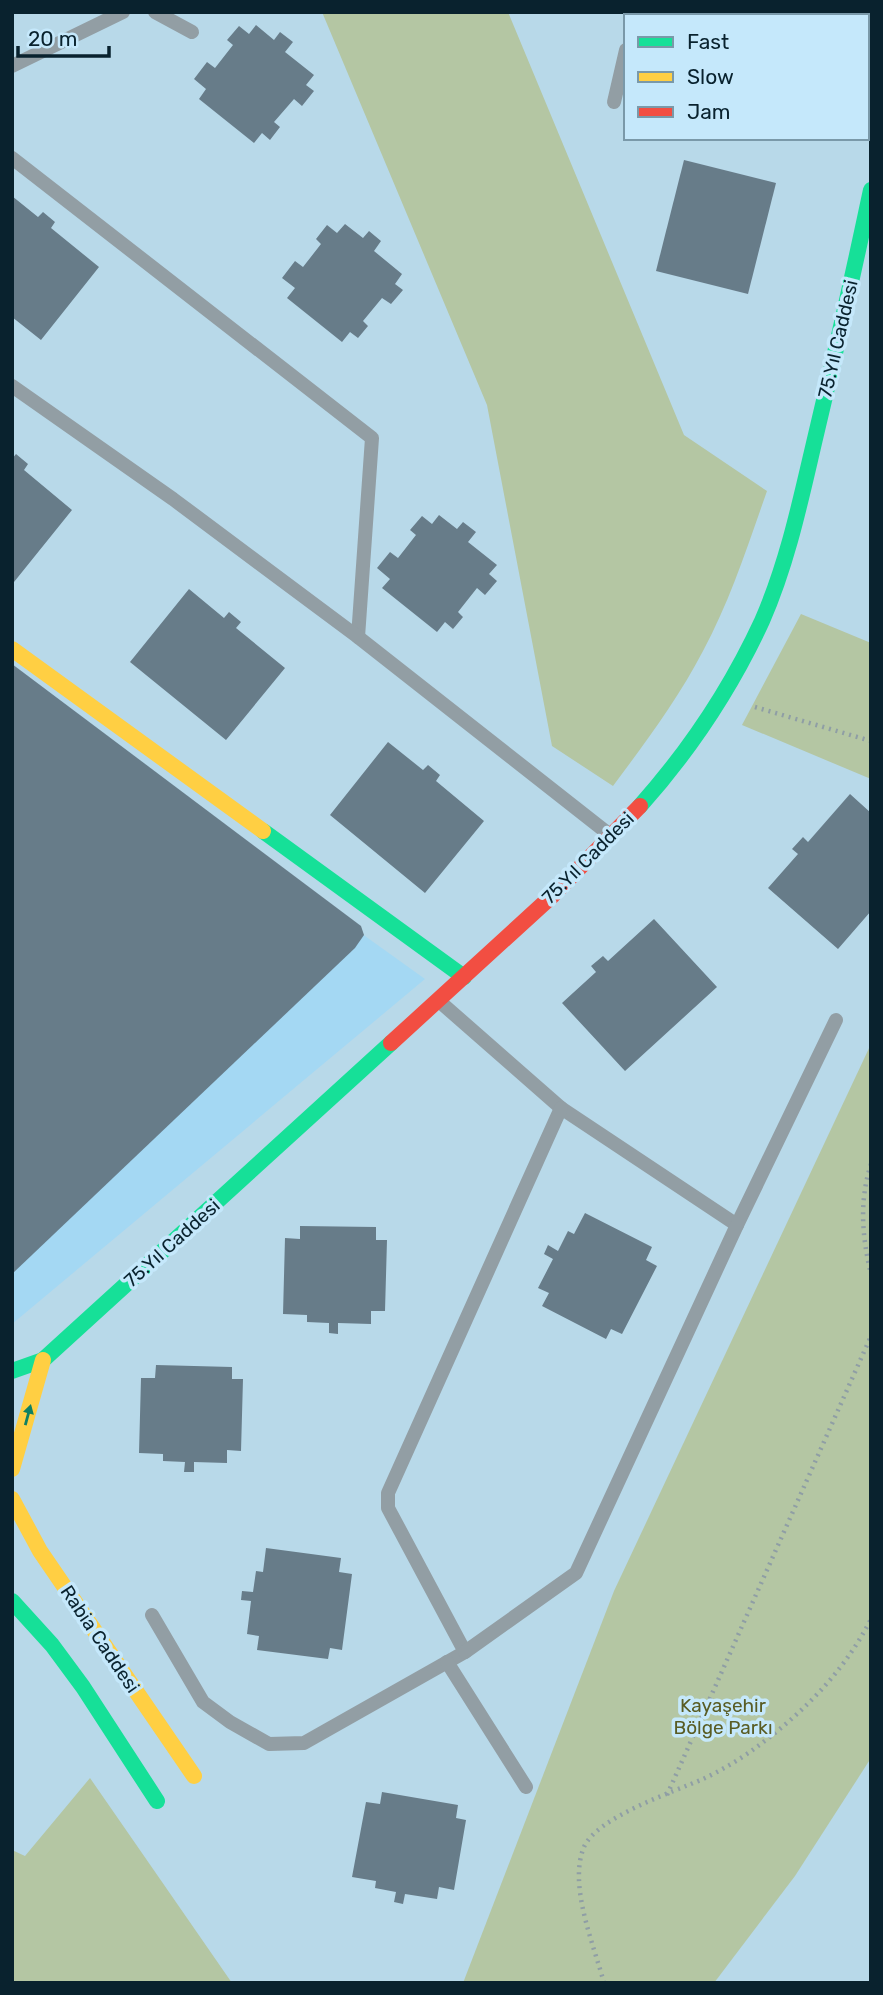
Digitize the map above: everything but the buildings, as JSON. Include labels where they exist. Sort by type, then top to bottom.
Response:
[{"type":"street","name":"75.Yıl Caddesi","points":[[43,1360],[464,977],[613,837],[657,786],[720,697],[761,623],[792,540],[871,190]]},
{"type":"street","points":[[12,649],[464,977]]},
{"type":"street","points":[[12,1371],[43,1360]]},
{"type":"street","points":[[12,1469],[43,1360]]},
{"type":"street","name":"Rabia Caddesi","points":[[12,1499],[40,1551],[194,1776]]},
{"type":"street","points":[[12,1601],[52,1644],[157,1801]]},
{"type":"lane","points":[[12,66],[123,12]]},
{"type":"lane","points":[[155,12],[192,32]]},
{"type":"lane","points":[[614,103],[624,59]]},
{"type":"lane","points":[[12,158],[372,438],[358,637]]},
{"type":"lane","points":[[12,386],[173,499],[358,637],[613,837]]},
{"type":"lane","points":[[438,1000],[561,1108],[737,1225]]},
{"type":"lane","points":[[152,1615],[203,1702],[230,1722],[269,1744],[304,1743],[464,1652],[576,1573],[737,1225],[836,1020]]},
{"type":"lane","points":[[464,1652],[388,1508],[388,1493],[561,1108]]},
{"type":"lane","points":[[447,1662],[526,1787]]},
{"type":"path","points":[[720,697],[871,741]]},
{"type":"path","points":[[871,1164],[865,1182],[862,1214],[871,1273]]},
{"type":"path","points":[[667,1794],[871,1336]]},
{"type":"path","points":[[604,1983],[580,1898],[580,1868],[584,1846],[600,1829],[620,1816],[706,1777],[753,1750],[798,1713],[833,1679],[871,1619]]},
{"type":"shaded area","points":[[12,683],[425,979],[12,1324]]},
{"type":"green space","points":[[322,12],[508,12],[684,435],[767,491],[746,552],[713,632],[672,703],[613,786],[552,746],[487,405]]},
{"type":"green space","points":[[801,614],[871,643],[871,779],[742,725]]},
{"type":"green space","name":"Kayaşehir Bölge Parkı","points":[[871,1044],[871,1758],[795,1876],[714,1983],[463,1983],[614,1591]]},
{"type":"green space","points":[[90,1778],[232,1983],[12,1983],[12,1850],[25,1856]]},
{"type":"traffic: fast","points":[[640,806],[692,741],[723,694],[750,646],[771,599],[798,511],[871,190]]},
{"type":"traffic: fast","points":[[263,831],[464,977]]},
{"type":"traffic: fast","points":[[12,1371],[43,1360],[391,1043]]},
{"type":"traffic: fast","points":[[12,1601],[52,1645],[83,1687],[157,1801]]},
{"type":"traffic: slow","points":[[12,649],[263,831]]},
{"type":"traffic: slow","points":[[12,1469],[43,1360]]},
{"type":"traffic: slow","points":[[12,1499],[40,1551],[194,1776]]},
{"type":"traffic: jam","points":[[391,1043],[553,895],[640,806]]}]
